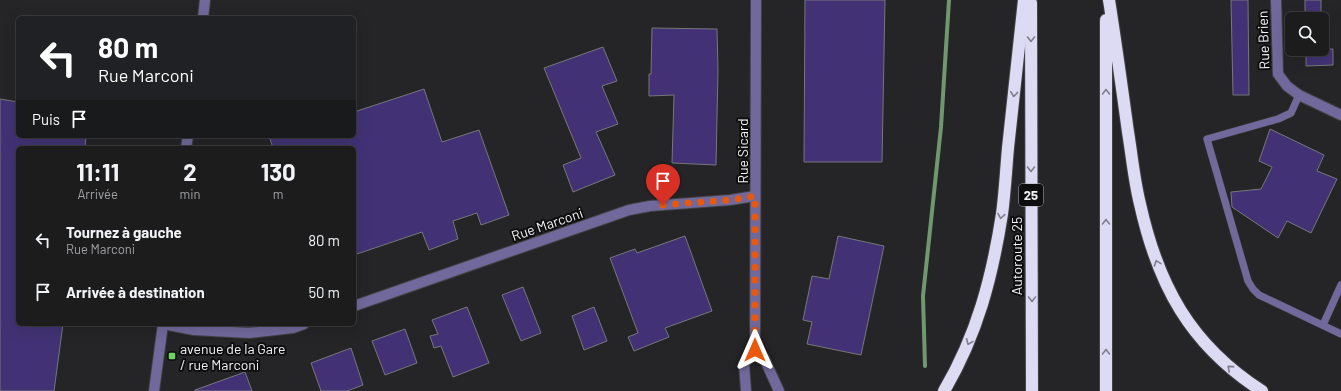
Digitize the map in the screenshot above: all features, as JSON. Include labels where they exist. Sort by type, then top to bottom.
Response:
[{"type":"highway","points":[[944,391],[966,349],[979,317],[991,273],[1002,207],[1024,0]]},
{"type":"highway","name":"Autoroute 25","points":[[1030,0],[1032,391]]},
{"type":"highway","points":[[1106,0],[1106,391]]},
{"type":"highway","points":[[1109,0],[1135,179],[1143,217],[1158,267],[1174,301],[1196,334],[1228,366],[1262,391]]},
{"type":"street","points":[[203,16],[205,0]]},
{"type":"street","name":"Rue Sicard","points":[[755,350],[756,0]]},
{"type":"street","name":"Rue Brien","points":[[1276,0],[1278,74],[1287,86],[1299,95],[1341,115]]},
{"type":"street","name":"Rue Marconi","points":[[356,305],[629,210],[650,206],[730,200],[755,196]]},
{"type":"street","points":[[154,391],[163,326]]},
{"type":"street","points":[[173,326],[194,330],[249,333],[293,328],[298,326]]},
{"type":"street","points":[[746,391],[744,364],[755,350],[764,358],[779,391]]},
{"type":"lane","points":[[1299,95],[1291,113],[1278,119],[1207,139],[1248,281],[1253,290],[1259,295],[1341,334]]},
{"type":"lane","points":[[1323,325],[1341,285]]},
{"type":"building","points":[[805,0],[885,0],[882,162],[804,162]]},
{"type":"building","points":[[1231,0],[1248,0],[1249,95],[1233,95]]},
{"type":"building","points":[[1305,0],[1321,0],[1321,12],[1305,12]]},
{"type":"building","points":[[652,28],[717,29],[718,70],[716,165],[672,163],[674,95],[649,96]]},
{"type":"building","points":[[603,47],[617,81],[602,86],[618,124],[596,132],[615,175],[573,192],[563,165],[581,158],[544,68]]},
{"type":"building","points":[[1329,49],[1333,49],[1333,65],[1306,66],[1306,56],[1329,56]]},
{"type":"building","points":[[424,89],[442,142],[479,130],[509,215],[481,225],[477,213],[453,221],[458,239],[429,250],[422,232],[356,254],[356,146],[272,146],[270,139],[356,138],[356,111]]},
{"type":"building","points":[[0,99],[16,102],[16,138],[86,138],[85,146],[16,146],[16,326],[63,326],[54,391],[0,391]]},
{"type":"building","points":[[1270,129],[1324,155],[1317,171],[1337,179],[1311,233],[1287,221],[1278,238],[1232,207],[1231,192],[1261,189],[1272,167],[1259,161]]},
{"type":"building","points":[[685,236],[712,311],[665,328],[669,337],[634,351],[628,337],[638,333],[610,258],[635,249],[637,253]]},
{"type":"building","points":[[838,236],[884,246],[861,355],[807,344],[812,322],[803,320],[812,276],[829,279]]},
{"type":"building","points":[[523,287],[541,333],[521,341],[502,295]]},
{"type":"building","points":[[467,307],[489,363],[453,377],[441,346],[434,348],[430,336],[438,334],[432,320]]},
{"type":"building","points":[[594,307],[607,341],[584,350],[572,316]]},
{"type":"building","points":[[405,329],[417,363],[385,375],[372,341]]},
{"type":"building","points":[[351,348],[363,385],[347,391],[321,391],[311,363]]},
{"type":"building","points":[[245,372],[252,391],[195,391],[195,390]]},
{"type":"waterway","points":[[925,366],[923,296],[941,127],[949,0]]},
{"type":"place","name":"avenue de la Gare / rue Marconi","points":[[172,356]]},
{"type":"route","points":[[663,205],[730,200],[755,196],[755,350]]}]
